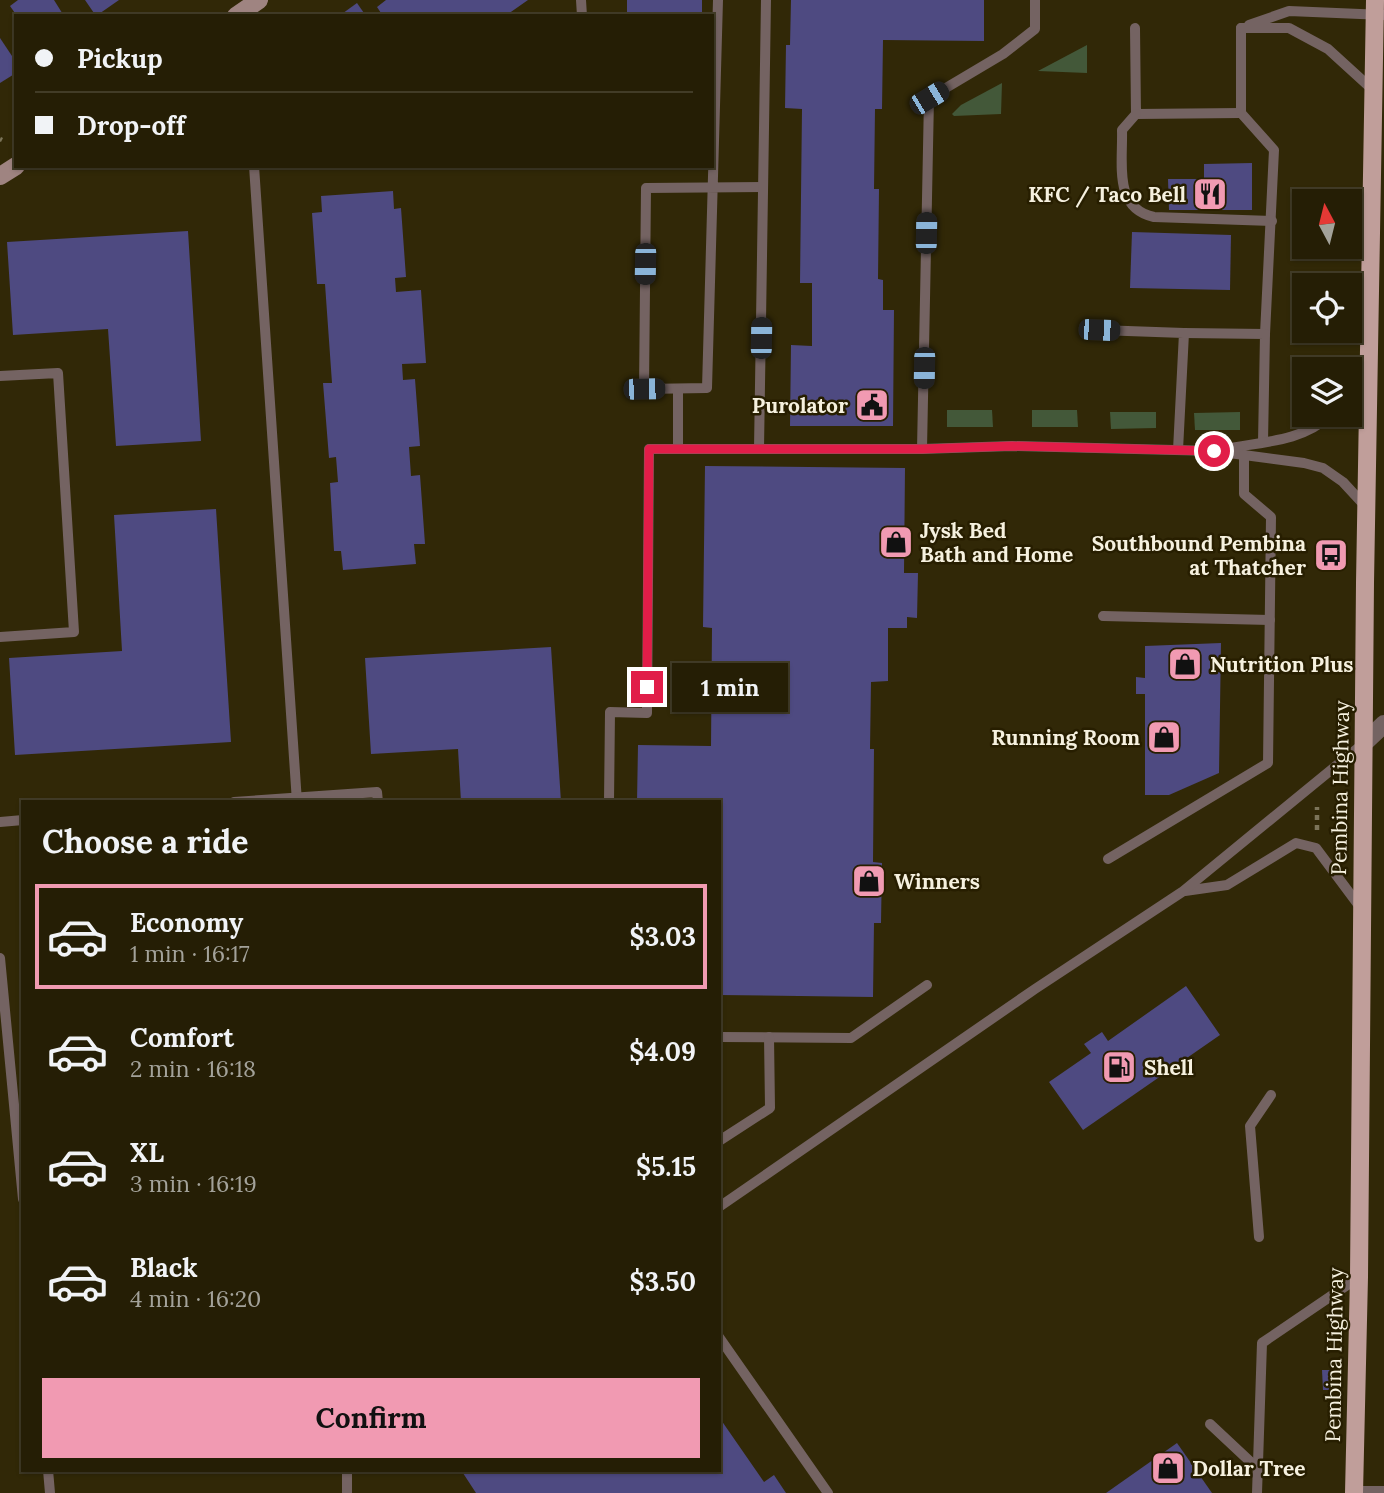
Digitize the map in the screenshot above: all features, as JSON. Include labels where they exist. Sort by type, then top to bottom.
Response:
[{"type":"main road","name":"Pembina Highway","points":[[1354,1492],[1359,1277],[1368,362],[1373,90],[1378,10]]},
{"type":"street","points":[[241,14],[259,0]]},
{"type":"street","points":[[1364,743],[1384,724]]},
{"type":"lane","points":[[718,0],[714,188],[707,388],[644,389],[646,188],[714,188],[763,187]]},
{"type":"lane","points":[[759,449],[766,0]]},
{"type":"lane","points":[[922,449],[929,98],[1003,54],[1035,29],[1035,0]]},
{"type":"lane","points":[[1241,28],[1289,11],[1378,10]]},
{"type":"lane","points":[[1135,28],[1136,114],[1122,130],[1125,197],[1132,207],[1142,214],[1154,217],[1272,221]]},
{"type":"lane","points":[[1241,28],[1289,28],[1328,49],[1373,90]]},
{"type":"lane","points":[[1241,28],[1241,113],[1274,150],[1263,442]]},
{"type":"lane","points":[[1136,114],[1241,113]]},
{"type":"lane","points":[[254,168],[297,799]]},
{"type":"lane","points":[[1099,330],[1265,334]]},
{"type":"lane","points":[[1178,450],[1184,333]]},
{"type":"lane","points":[[1362,371],[1368,362]]},
{"type":"lane","points":[[0,376],[58,373],[74,632],[0,638]]},
{"type":"lane","points":[[678,389],[678,449]]},
{"type":"lane","points":[[1214,451],[1295,436],[1314,427]]},
{"type":"lane","points":[[609,800],[610,712],[647,713],[649,449],[922,449],[1012,446],[1214,451],[1323,468],[1343,482],[1366,507]]},
{"type":"lane","points":[[1108,859],[1268,763],[1271,517],[1244,494],[1244,456]]},
{"type":"lane","points":[[1103,616],[1270,620]]},
{"type":"lane","points":[[721,1206],[1035,989],[1182,892],[1364,743]]},
{"type":"lane","points":[[276,800],[377,792],[378,800]]},
{"type":"lane","points":[[0,822],[21,820]]},
{"type":"lane","points":[[1182,892],[1227,885],[1296,843],[1316,848],[1361,908]]},
{"type":"lane","points":[[0,958],[21,1165]]},
{"type":"lane","points":[[721,1037],[851,1038],[927,985]]},
{"type":"lane","points":[[721,1140],[770,1108],[769,1037]]},
{"type":"lane","points":[[1259,1237],[1250,1126],[1271,1095]]},
{"type":"lane","points":[[1256,1493],[1262,1343],[1359,1277]]},
{"type":"lane","points":[[721,1340],[828,1493]]},
{"type":"lane","points":[[1210,1424],[1257,1468]]},
{"type":"lane","points":[[48,1472],[50,1493]]},
{"type":"lane","points":[[347,1472],[347,1493]]},
{"type":"lane","points":[[1354,1492],[1384,1491]]},
{"type":"path","points":[[1316,837],[1318,802]]},
{"type":"green space","points":[[1087,45],[1087,73],[1038,71]]},
{"type":"green space","points":[[1002,83],[1001,114],[952,114],[961,105]]},
{"type":"green space","points":[[947,410],[992,410],[993,427],[947,427]]},
{"type":"green space","points":[[1032,410],[1077,410],[1078,427],[1032,427]]},
{"type":"green space","points":[[1110,412],[1156,412],[1156,428],[1111,429]]},
{"type":"green space","points":[[1240,412],[1240,430],[1195,430],[1194,413]]},
{"type":"building","points":[[18,0],[54,0],[63,14],[16,14],[10,6]]},
{"type":"building","points":[[85,0],[119,0],[99,14],[95,14]]},
{"type":"building","points":[[386,0],[528,0],[508,14],[380,14],[377,7]]},
{"type":"building","points":[[627,0],[702,0],[702,14],[627,14]]},
{"type":"building","points":[[791,0],[984,0],[984,41],[883,40],[882,109],[875,109],[874,189],[879,189],[878,279],[883,280],[883,310],[894,310],[893,426],[790,426],[791,345],[812,346],[812,283],[800,283],[802,109],[785,108],[786,45],[790,45]]},
{"type":"building","points":[[357,3],[365,14],[342,14]]},
{"type":"building","points":[[0,38],[14,59],[14,74],[0,83]]},
{"type":"building","name":"KFC / Taco Bell","points":[[1252,163],[1252,210],[1169,210],[1168,179],[1204,179],[1204,164]]},
{"type":"building","points":[[393,191],[394,209],[401,208],[406,277],[395,278],[396,292],[421,290],[426,363],[402,364],[403,380],[415,379],[420,446],[409,447],[411,476],[420,475],[425,544],[414,544],[416,564],[343,570],[341,551],[334,551],[330,483],[338,482],[336,457],[329,458],[323,383],[332,383],[325,284],[317,284],[312,213],[322,212],[321,196]]},
{"type":"building","points":[[188,231],[201,441],[116,446],[108,329],[13,335],[7,242]]},
{"type":"building","points":[[1132,232],[1231,235],[1230,290],[1130,288]]},
{"type":"building","points":[[705,466],[905,468],[904,573],[918,573],[917,618],[907,617],[907,628],[888,628],[888,681],[871,682],[870,749],[874,749],[873,862],[882,863],[881,923],[874,923],[873,997],[721,995],[721,800],[637,800],[638,745],[711,746],[712,628],[703,627]]},
{"type":"building","points":[[216,509],[231,742],[15,755],[9,658],[122,651],[114,515]]},
{"type":"building","points":[[1221,643],[1219,773],[1169,795],[1145,795],[1145,694],[1136,694],[1136,677],[1145,678],[1145,646]]},
{"type":"building","points":[[551,647],[561,800],[461,800],[458,749],[371,754],[365,658]]},
{"type":"building","points":[[1186,986],[1220,1035],[1083,1130],[1049,1082],[1091,1053],[1084,1044],[1102,1032],[1108,1041]]},
{"type":"building","points":[[1322,1370],[1333,1370],[1334,1390],[1323,1390]]},
{"type":"building","points":[[721,1420],[764,1482],[774,1475],[786,1493],[476,1493],[462,1472],[721,1472]]},
{"type":"building","name":"Dollar Tree","points":[[1177,1443],[1212,1493],[1106,1493]]},
{"type":"place","name":"KFC / Taco Bell","points":[[1210,194]]},
{"type":"place","name":"Purolator","points":[[872,405]]},
{"type":"place","name":"Jysk Bed Bath and Home","points":[[896,542]]},
{"type":"place","name":"Southbound Pembina at Thatcher","points":[[1331,555]]},
{"type":"place","name":"Nutrition Plus","points":[[1185,664]]},
{"type":"place","name":"Running Room","points":[[1164,737]]},
{"type":"place","name":"Winners","points":[[869,881]]},
{"type":"place","name":"Shell","points":[[1119,1067]]},
{"type":"place","name":"Dollar Tree","points":[[1168,1468]]},
{"type":"route","points":[[647,687],[649,449],[922,449],[1012,446],[1214,451]]}]
